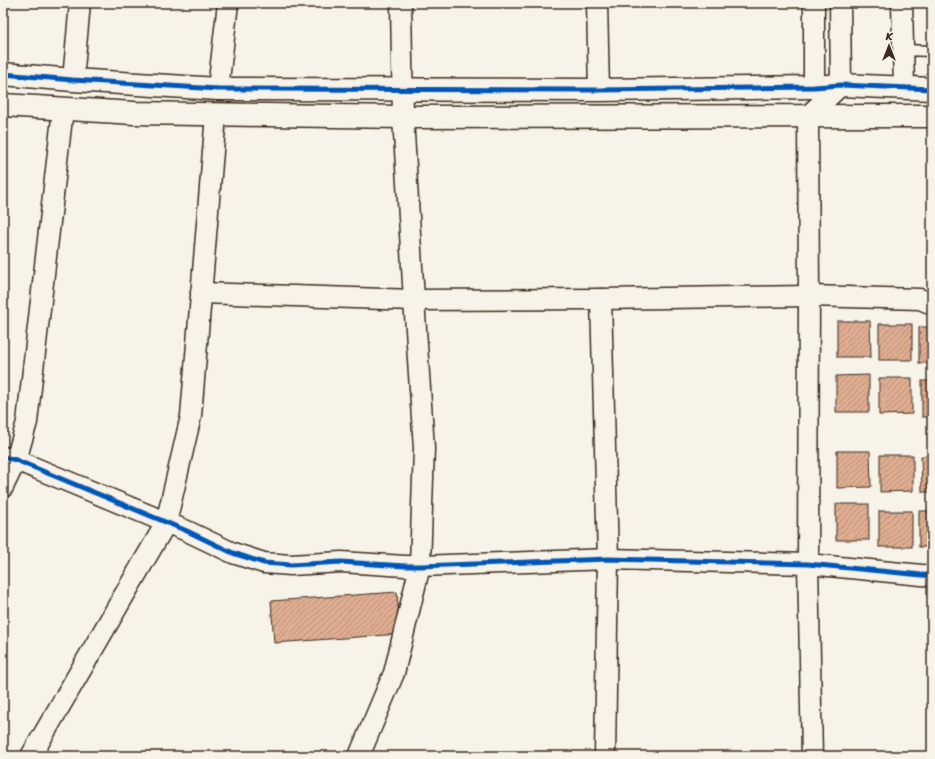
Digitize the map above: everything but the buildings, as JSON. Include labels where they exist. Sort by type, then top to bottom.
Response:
[{"type":"street","points":[[73,80],[80,3]]},
{"type":"street","points":[[218,89],[228,3]]},
{"type":"street","points":[[359,756],[394,673],[420,566],[424,448],[403,117],[401,3]]},
{"type":"street","points":[[597,3],[599,90]]},
{"type":"street","points":[[814,3],[814,87]]},
{"type":"street","points":[[812,756],[808,564],[808,116],[841,85],[840,3]]},
{"type":"street","points":[[902,3],[904,88]]},
{"type":"street","points":[[3,74],[218,89],[599,90],[814,87],[841,85],[932,89]]},
{"type":"street","points":[[3,105],[134,114],[216,115],[403,117],[932,116]]},
{"type":"street","points":[[3,487],[10,458],[27,422],[63,109]]},
{"type":"street","points":[[31,756],[166,523],[191,416],[216,115]]},
{"type":"street","points":[[201,294],[414,300],[601,300],[809,296],[920,300],[932,304]]},
{"type":"street","points":[[601,300],[608,559],[604,756]]},
{"type":"street","points":[[10,458],[234,553],[264,563],[292,565],[341,562],[420,566],[608,559],[808,564],[932,576]]},
{"type":"lane","points":[[903,50],[932,50]]},
{"type":"cycle path","points":[[3,74],[218,89],[599,90],[814,87],[841,85],[932,89]]},
{"type":"cycle path","points":[[3,457],[16,460],[187,531],[233,553],[264,563],[291,565],[341,562],[420,566],[608,559],[808,564],[932,576]]}]
